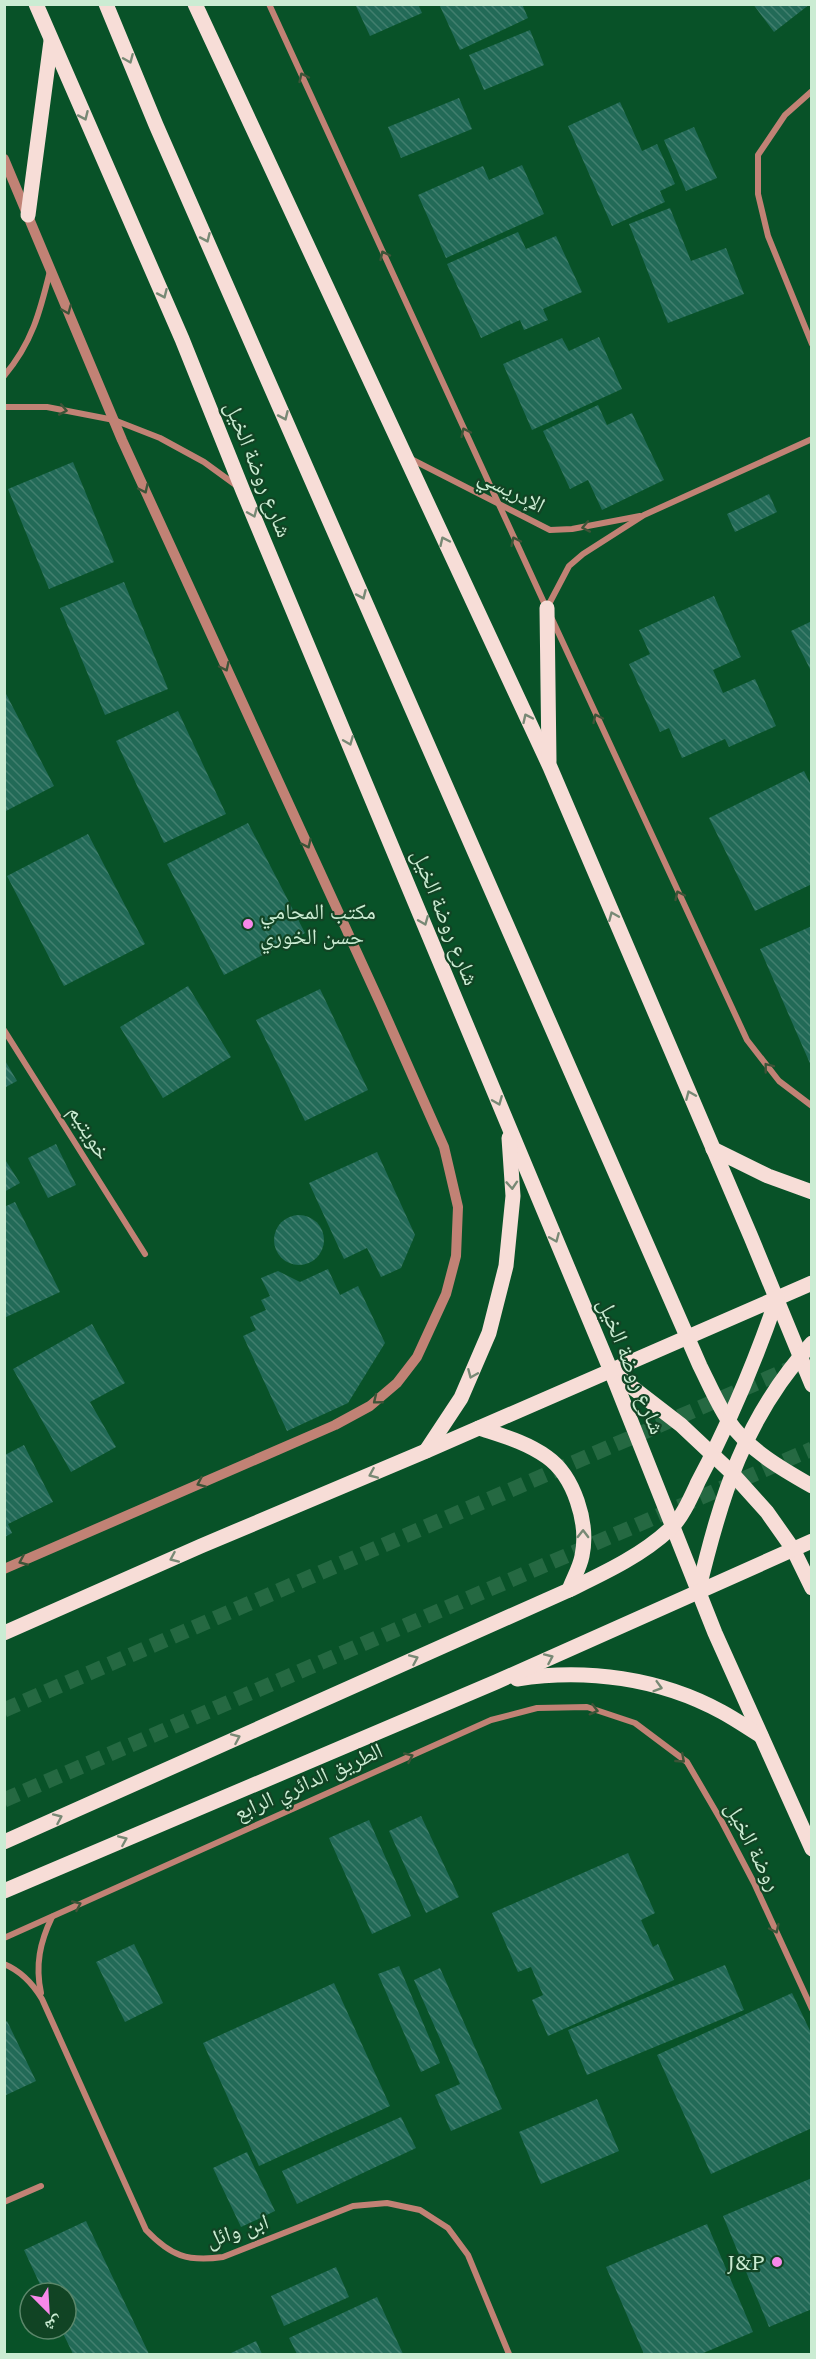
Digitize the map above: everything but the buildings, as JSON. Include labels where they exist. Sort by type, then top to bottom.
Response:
[{"type":"main road","name":"شارع روضة الخيل","points":[[36,4],[182,339],[611,1371],[698,1592],[812,1849]]},
{"type":"main road","points":[[106,4],[156,125],[700,1366],[729,1421],[746,1440],[781,1469],[812,1486]]},
{"type":"main road","points":[[195,4],[550,767],[812,1384]]},
{"type":"main road","points":[[28,215],[51,41]]},
{"type":"main road","points":[[547,608],[550,767]]},
{"type":"main road","points":[[426,1451],[461,1398],[489,1334],[506,1266],[513,1196],[509,1126]]},
{"type":"main road","points":[[713,1149],[768,1176],[812,1192]]},
{"type":"main road","points":[[4,1633],[812,1283]]},
{"type":"main road","points":[[4,1842],[569,1590],[608,1572],[648,1547],[672,1527],[713,1454],[748,1380],[777,1298]]},
{"type":"main road","points":[[698,1592],[713,1528],[731,1472],[759,1413],[812,1343]]},
{"type":"main road","points":[[611,1371],[681,1425],[731,1472],[767,1512],[793,1549],[812,1588]]},
{"type":"main road","points":[[479,1428],[517,1440],[548,1458],[571,1486],[583,1520],[582,1556],[569,1590]]},
{"type":"main road","points":[[4,1891],[496,1682],[812,1541]]},
{"type":"main road","points":[[496,1682],[542,1675],[589,1674],[634,1680],[679,1693],[722,1711],[761,1736]]},
{"type":"street","points":[[269,4],[747,1040],[779,1081],[812,1106]]},
{"type":"street","points":[[812,91],[785,115],[758,155],[758,194],[768,236],[812,344]]},
{"type":"street","points":[[4,159],[114,420],[444,1147],[458,1207],[456,1256],[446,1294],[417,1357],[397,1383],[370,1406],[335,1425],[4,1569]]},
{"type":"street","points":[[4,376],[20,357],[39,314],[50,270]]},
{"type":"street","points":[[4,407],[47,407],[114,420],[160,438],[204,462],[243,490]]},
{"type":"street","name":"الإدريسي","points":[[547,608],[568,566],[644,515],[812,439]]},
{"type":"street","name":"الإدريسي","points":[[405,455],[549,530],[572,530],[644,515]]},
{"type":"street","name":"خويتيم","points":[[4,1030],[145,1254]]},
{"type":"street","name":"الطريق الدائري الرابع","points":[[4,1938],[492,1720],[537,1708],[587,1707],[635,1723]]},
{"type":"street","name":"روضة الخيل","points":[[635,1723],[687,1762],[754,1884],[812,2009]]},
{"type":"street","name":"ابن وائل","points":[[42,1999],[38,1976],[39,1954],[44,1934],[52,1917]]},
{"type":"street","name":"ابن وائل","points":[[4,1964],[24,1976],[42,1999],[146,2230],[160,2245],[178,2255],[200,2260],[223,2257],[353,2206],[387,2203],[420,2210],[448,2228],[468,2255],[509,2355]]},
{"type":"street","points":[[4,2202],[41,2186]]},
{"type":"tunnel","points":[[4,1710],[812,1359]]},
{"type":"tunnel","points":[[4,1800],[812,1449]]},
{"type":"place","name":"مكتب المحامي حسن الخوري","points":[[248,924]]},
{"type":"place","name":"J&P","points":[[777,2262]]}]
